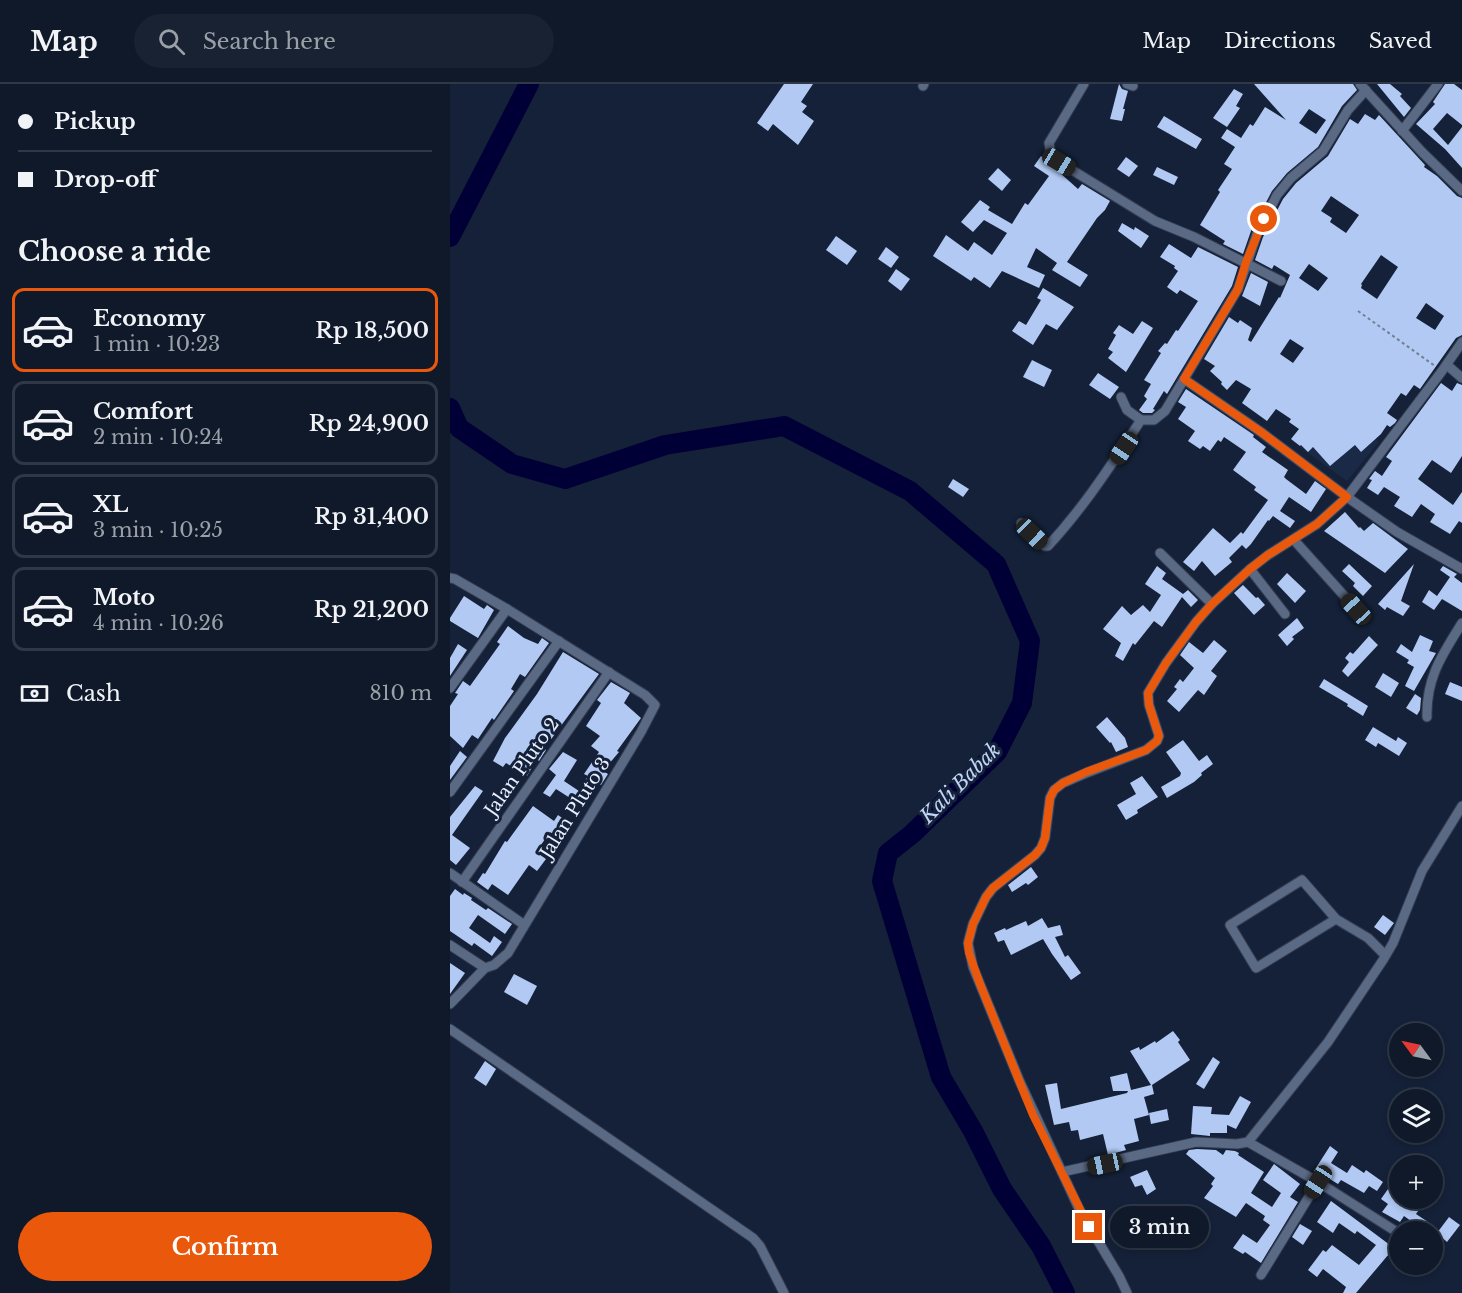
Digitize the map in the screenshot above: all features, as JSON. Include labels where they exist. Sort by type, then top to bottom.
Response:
[{"type":"street","points":[[1084,84],[1049,143],[1051,155],[1155,221],[1246,262],[1281,281]]},
{"type":"street","points":[[1402,131],[1438,84]]},
{"type":"street","points":[[1121,397],[1127,410],[1141,420],[1151,421],[1161,416],[1238,289],[1257,234],[1277,195],[1291,178],[1323,151],[1363,87],[1402,131],[1462,191]]},
{"type":"street","points":[[1127,1293],[1080,1211],[1033,1115],[973,967],[968,943],[973,924],[993,888],[1041,848],[1045,838],[1050,798],[1054,790],[1086,772],[1146,750],[1157,741],[1159,736],[1149,705],[1148,693],[1166,663],[1196,622],[1250,569],[1317,524],[1347,497],[1445,368],[1462,342]]},
{"type":"street","points":[[1445,368],[1462,378]]},
{"type":"street","points":[[1184,379],[1261,432],[1397,532],[1462,569]]},
{"type":"street","points":[[1021,523],[1045,546],[1048,546],[1077,514],[1102,481],[1141,420]]},
{"type":"street","points":[[1294,540],[1356,609]]},
{"type":"street","points":[[1160,553],[1212,604]]},
{"type":"street","points":[[1250,569],[1285,614]]},
{"type":"street","points":[[452,582],[507,609],[609,672]]},
{"type":"street","points":[[450,688],[507,609]]},
{"type":"street","points":[[1427,717],[1426,698],[1430,682],[1436,666],[1462,623]]},
{"type":"street","points":[[450,792],[559,641]]},
{"type":"street","name":"Jalan Pluto 3","points":[[450,1004],[485,968],[494,965],[508,953],[523,924],[654,709],[654,702],[609,672]]},
{"type":"street","name":"Jalan Pluto 2","points":[[462,882],[609,672]]},
{"type":"street","points":[[1062,1173],[1196,1142],[1238,1144],[1248,1142],[1328,1042],[1386,955],[1422,871],[1462,806]]},
{"type":"street","points":[[450,873],[523,924]]},
{"type":"street","points":[[1336,919],[1256,968],[1230,926],[1302,880],[1336,919],[1368,938],[1386,955]]},
{"type":"street","points":[[450,945],[485,968]]},
{"type":"street","points":[[450,1029],[753,1238],[760,1246],[784,1293]]},
{"type":"street","points":[[1248,1142],[1318,1182],[1389,1227]]},
{"type":"street","points":[[1261,1275],[1318,1182]]},
{"type":"path","points":[[1358,311],[1445,368]]},
{"type":"shaded area","points":[[1341,404],[1379,442],[1347,481],[1300,447]]},
{"type":"building","points":[[784,84],[813,84],[801,102],[807,106],[802,112],[814,121],[798,145],[773,124],[768,131],[757,123]]},
{"type":"building","points":[[1119,84],[1122,89],[1128,91],[1122,121],[1110,119]]},
{"type":"building","points":[[1254,84],[1353,84],[1357,90],[1342,106],[1318,147],[1287,173],[1272,191],[1251,231],[1243,254],[1223,244],[1225,241],[1200,225],[1232,169],[1224,164],[1235,147],[1221,138],[1227,129],[1241,138],[1250,124],[1253,126],[1265,107],[1286,120]],"holes":[[[1309,109],[1326,120],[1316,134],[1299,123]]]},
{"type":"building","points":[[1377,84],[1390,84],[1402,94],[1400,96],[1411,108],[1404,117]]},
{"type":"building","points":[[1445,84],[1454,84],[1462,90],[1462,125],[1447,113],[1433,129],[1448,145],[1462,127],[1462,168],[1445,149],[1416,124],[1435,104],[1433,102]]},
{"type":"building","points":[[1234,89],[1243,94],[1236,106],[1240,108],[1227,127],[1213,118]]},
{"type":"building","points":[[1365,114],[1375,120],[1379,115],[1425,165],[1424,167],[1462,198],[1462,335],[1456,338],[1420,389],[1414,385],[1406,396],[1401,393],[1387,413],[1397,420],[1395,423],[1390,427],[1387,425],[1381,434],[1361,452],[1355,445],[1330,466],[1313,447],[1308,452],[1291,439],[1299,429],[1289,422],[1291,419],[1276,409],[1267,421],[1242,403],[1251,389],[1236,380],[1227,390],[1210,371],[1215,366],[1204,359],[1229,317],[1238,323],[1240,320],[1252,328],[1248,340],[1251,342],[1280,298],[1290,275],[1274,265],[1272,269],[1255,260],[1263,237],[1283,199],[1296,183],[1328,156],[1350,119],[1358,124]],"holes":[[[1331,196],[1359,215],[1346,233],[1330,222],[1332,218],[1321,211]],[[1381,255],[1398,267],[1377,299],[1361,288],[1361,284]],[[1309,264],[1328,278],[1318,291],[1299,278]],[[1426,303],[1444,316],[1435,330],[1416,318]],[[1290,339],[1304,348],[1293,363],[1280,354]]]},
{"type":"building","points":[[1164,116],[1202,139],[1196,149],[1157,127]]},
{"type":"building","points":[[1041,156],[1078,189],[1082,184],[1110,201],[1067,262],[1088,275],[1080,287],[1052,270],[1057,263],[1036,248],[1027,267],[1045,275],[1039,288],[1002,271],[990,288],[974,277],[971,281],[933,256],[946,235],[968,251],[974,242],[992,255],[1007,233],[984,220],[973,232],[961,222],[980,200],[990,207],[988,210],[1012,224],[1025,203],[1028,205],[1049,176],[1034,166]]},
{"type":"building","points":[[1126,157],[1138,166],[1129,177],[1117,169]]},
{"type":"building","points":[[1157,167],[1178,177],[1174,185],[1153,175]]},
{"type":"building","points":[[998,168],[1011,180],[1002,191],[988,179]]},
{"type":"building","points":[[1122,223],[1134,230],[1135,227],[1149,236],[1141,248],[1118,231]]},
{"type":"building","points":[[836,236],[857,251],[847,265],[826,250]]},
{"type":"building","points":[[1169,244],[1191,258],[1198,247],[1238,267],[1232,286],[1167,394],[1164,391],[1152,413],[1143,413],[1139,410],[1147,399],[1144,396],[1151,384],[1144,380],[1161,353],[1158,351],[1165,343],[1167,344],[1176,330],[1178,331],[1198,301],[1180,290],[1177,294],[1167,287],[1178,271],[1174,268],[1175,266],[1160,257]]},
{"type":"building","points":[[886,247],[899,257],[891,268],[878,259]]},
{"type":"building","points":[[896,269],[910,279],[901,291],[888,281]]},
{"type":"building","points":[[1251,273],[1268,282],[1260,306],[1242,296]]},
{"type":"building","points":[[1043,288],[1074,307],[1057,330],[1046,324],[1033,345],[1012,331],[1019,321],[1026,325],[1041,300],[1037,298]]},
{"type":"building","points":[[1142,321],[1153,328],[1126,372],[1108,358],[1113,352],[1108,349],[1116,335],[1113,333],[1119,325],[1133,334]]},
{"type":"building","points":[[1032,360],[1052,370],[1044,387],[1023,377]]},
{"type":"building","points":[[1098,373],[1119,387],[1110,399],[1089,385]]},
{"type":"building","points":[[1441,383],[1452,391],[1457,383],[1462,385],[1462,456],[1451,473],[1432,460],[1418,479],[1453,505],[1462,492],[1462,523],[1459,521],[1450,534],[1430,522],[1435,514],[1421,504],[1412,517],[1394,506],[1400,497],[1384,487],[1378,495],[1367,488],[1372,480],[1369,479],[1375,471],[1382,476],[1392,461],[1386,457]]},
{"type":"building","points":[[1186,389],[1254,435],[1253,437],[1266,447],[1262,452],[1288,470],[1284,477],[1306,494],[1315,481],[1326,489],[1311,512],[1289,497],[1280,511],[1295,521],[1290,528],[1273,516],[1251,544],[1246,549],[1242,545],[1229,558],[1232,562],[1215,576],[1202,561],[1194,571],[1183,562],[1213,528],[1230,543],[1241,532],[1243,534],[1268,500],[1254,490],[1256,487],[1233,470],[1246,452],[1224,437],[1221,442],[1218,440],[1210,451],[1203,446],[1200,449],[1188,441],[1195,431],[1178,419],[1186,407],[1178,402]]},
{"type":"building","points":[[953,479],[969,489],[963,497],[948,487]]},
{"type":"building","points":[[1345,512],[1364,531],[1373,523],[1408,549],[1385,573],[1324,531]]},
{"type":"building","points":[[1349,564],[1372,586],[1363,596],[1353,586],[1355,583],[1342,571]]},
{"type":"building","points":[[1414,564],[1401,601],[1410,606],[1403,616],[1387,607],[1385,610],[1378,604]]},
{"type":"building","points":[[1157,566],[1166,573],[1162,579],[1183,594],[1188,590],[1198,600],[1191,607],[1182,597],[1162,627],[1154,621],[1135,645],[1133,643],[1123,661],[1115,656],[1121,643],[1103,629],[1122,606],[1131,615],[1143,605],[1150,612],[1161,595],[1145,584]]},
{"type":"building","points":[[1443,566],[1457,574],[1454,577],[1462,583],[1462,611],[1442,599],[1434,610],[1422,602],[1429,590],[1437,596],[1450,577],[1440,570]]},
{"type":"building","points":[[1287,573],[1306,591],[1295,603],[1277,584]]},
{"type":"building","points":[[1243,585],[1265,605],[1254,615],[1234,593]]},
{"type":"building","points":[[464,596],[484,609],[487,605],[494,610],[478,638],[450,621]]},
{"type":"building","points":[[1297,618],[1304,628],[1292,637],[1294,639],[1287,646],[1278,635]]},
{"type":"building","points":[[508,626],[524,638],[538,644],[542,638],[549,643],[525,677],[520,674],[511,689],[514,691],[494,720],[492,718],[478,739],[472,735],[463,748],[450,736],[450,706],[463,681],[470,686],[500,644],[497,642]]},
{"type":"building","points":[[1420,635],[1433,641],[1429,651],[1436,653],[1414,691],[1405,686],[1414,667],[1407,663],[1409,660],[1396,652],[1401,644],[1412,652]]},
{"type":"building","points":[[1369,636],[1378,645],[1348,677],[1342,671],[1349,662],[1345,658],[1350,652],[1353,654]]},
{"type":"building","points":[[1214,640],[1227,651],[1211,671],[1217,676],[1204,695],[1198,690],[1179,712],[1167,701],[1177,689],[1174,687],[1180,679],[1183,682],[1194,668],[1180,655],[1189,642],[1203,653]]},
{"type":"building","points":[[458,644],[467,650],[450,676],[450,658]]},
{"type":"building","points":[[563,652],[599,674],[544,748],[546,750],[539,761],[537,759],[527,776],[506,763],[503,767],[493,761],[505,738],[537,694]]},
{"type":"building","points":[[1383,673],[1399,683],[1391,697],[1375,687]]},
{"type":"building","points":[[1324,679],[1368,706],[1363,716],[1319,687]]},
{"type":"building","points":[[611,682],[630,693],[624,703],[641,718],[617,751],[619,752],[603,771],[608,774],[601,785],[598,783],[584,807],[556,789],[550,797],[543,793],[556,775],[549,769],[563,752],[577,760],[564,781],[579,791],[588,776],[584,774],[599,752],[591,746],[600,736],[586,726],[601,703],[597,700]]},
{"type":"building","points":[[1450,682],[1462,687],[1462,701],[1445,694]]},
{"type":"building","points":[[1415,694],[1421,698],[1417,715],[1406,708]]},
{"type":"building","points":[[1107,717],[1125,738],[1128,747],[1116,752],[1111,742],[1096,727]]},
{"type":"building","points":[[1373,727],[1396,741],[1398,737],[1407,743],[1399,756],[1378,743],[1376,747],[1365,740]]},
{"type":"building","points":[[1183,740],[1199,761],[1207,755],[1213,764],[1194,782],[1167,798],[1161,787],[1180,776],[1181,773],[1166,752]]},
{"type":"building","points":[[460,751],[467,757],[450,780],[450,766]]},
{"type":"building","points":[[1142,776],[1158,797],[1126,820],[1117,805],[1136,794],[1130,783]]},
{"type":"building","points":[[475,786],[483,791],[452,835],[470,848],[456,865],[450,860],[450,817]]},
{"type":"building","points":[[533,806],[554,821],[558,815],[565,820],[555,835],[550,832],[536,852],[546,859],[537,871],[529,865],[508,895],[492,884],[488,890],[477,882]]},
{"type":"building","points":[[1031,867],[1038,877],[1028,885],[1026,883],[1012,892],[1008,885]]},
{"type":"building","points":[[455,889],[512,924],[505,934],[478,915],[469,928],[490,943],[494,936],[502,942],[492,956],[474,943],[472,946],[450,931],[450,896]]},
{"type":"building","points":[[1383,915],[1394,923],[1385,935],[1374,927]]},
{"type":"building","points":[[1042,918],[1048,928],[1060,925],[1063,935],[1055,937],[1065,957],[1068,955],[1081,973],[1071,980],[1043,939],[1011,955],[1004,940],[998,942],[994,933],[1026,921],[1028,926]]},
{"type":"building","points":[[450,963],[465,973],[450,994]]},
{"type":"building","points":[[514,974],[537,986],[527,1005],[504,992]]},
{"type":"building","points":[[1173,1031],[1190,1060],[1152,1085],[1154,1094],[1144,1097],[1149,1115],[1134,1119],[1139,1141],[1124,1145],[1126,1150],[1108,1155],[1103,1134],[1080,1140],[1078,1130],[1071,1131],[1069,1122],[1054,1125],[1045,1085],[1057,1083],[1061,1109],[1127,1093],[1128,1091],[1113,1091],[1110,1077],[1127,1073],[1131,1090],[1151,1085],[1130,1051],[1139,1047],[1140,1050],[1155,1041],[1156,1043]]},
{"type":"building","points":[[1213,1057],[1220,1062],[1204,1089],[1196,1084]]},
{"type":"building","points":[[485,1061],[496,1069],[486,1086],[474,1078]]},
{"type":"building","points":[[1240,1096],[1251,1102],[1236,1129],[1227,1125],[1227,1133],[1210,1133],[1210,1136],[1191,1134],[1193,1106],[1212,1107],[1211,1114],[1229,1115]]},
{"type":"building","points":[[1167,1109],[1169,1120],[1151,1124],[1149,1113]]},
{"type":"building","points":[[1330,1146],[1338,1152],[1331,1163],[1347,1173],[1352,1165],[1364,1173],[1366,1170],[1383,1182],[1377,1191],[1369,1186],[1364,1193],[1341,1180],[1338,1184],[1314,1171]]},
{"type":"building","points":[[1189,1150],[1216,1150],[1223,1155],[1226,1150],[1235,1151],[1264,1172],[1251,1193],[1272,1207],[1281,1193],[1263,1180],[1274,1164],[1300,1184],[1290,1197],[1298,1202],[1261,1263],[1245,1252],[1243,1254],[1233,1248],[1243,1234],[1257,1243],[1270,1225],[1263,1220],[1265,1216],[1246,1203],[1236,1217],[1204,1198],[1213,1186],[1211,1184],[1215,1178],[1186,1154]]},
{"type":"building","points":[[1147,1170],[1156,1189],[1147,1195],[1142,1185],[1135,1187],[1130,1177]]},
{"type":"building","points":[[1388,1189],[1389,1209],[1419,1209],[1416,1214],[1426,1221],[1411,1221],[1404,1216],[1398,1221],[1382,1212],[1388,1204],[1381,1199]]},
{"type":"building","points":[[1331,1201],[1389,1244],[1389,1254],[1356,1293],[1343,1293],[1346,1287],[1323,1269],[1317,1277],[1308,1270],[1323,1250],[1326,1252],[1332,1245],[1359,1265],[1376,1245],[1357,1231],[1355,1234],[1339,1223],[1333,1233],[1317,1222]]},
{"type":"building","points":[[1449,1217],[1460,1225],[1447,1242],[1443,1238],[1443,1225]]},
{"type":"building","points":[[1300,1224],[1312,1231],[1303,1245],[1292,1237]]},
{"type":"waterway","name":"Kali Babak","points":[[450,237],[529,84]]},
{"type":"waterway","name":"Kali Babak","points":[[450,408],[459,428],[512,464],[565,479],[665,445],[784,426],[910,491],[996,564],[1030,641],[1022,703],[997,752],[912,834],[888,853],[882,881],[941,1077],[973,1131],[1002,1189],[1041,1246],[1065,1293]]},
{"type":"route","points":[[1089,1227],[1033,1115],[973,967],[968,943],[973,924],[986,897],[1001,880],[1021,867],[1041,848],[1045,838],[1050,798],[1054,790],[1086,772],[1146,750],[1157,741],[1159,736],[1147,698],[1148,693],[1166,663],[1196,622],[1250,569],[1317,524],[1347,497],[1261,432],[1184,379],[1238,289],[1246,262],[1264,219]]}]
